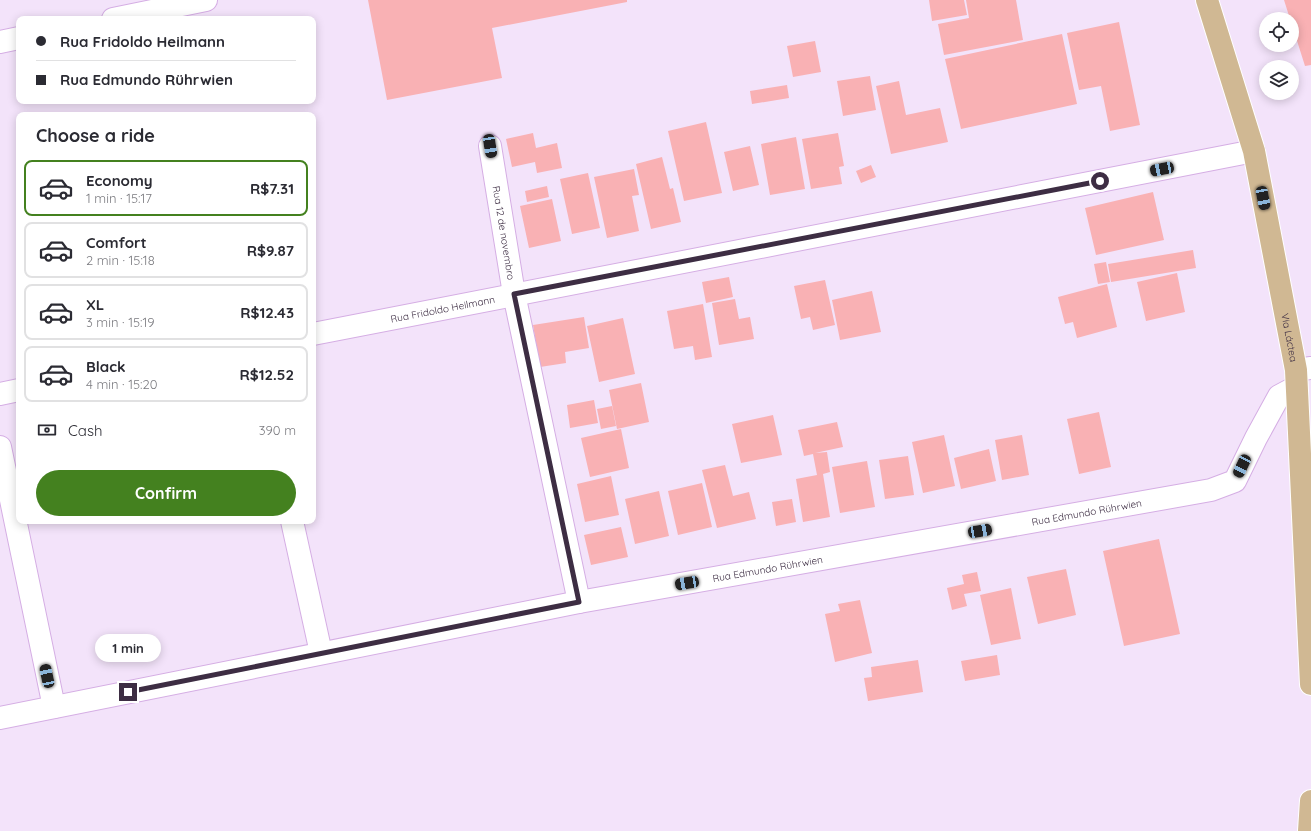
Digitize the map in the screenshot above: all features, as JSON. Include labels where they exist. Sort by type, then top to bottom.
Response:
[{"type":"main road","name":"Via Láctea","points":[[1207,0],[1254,151],[1301,375],[1311,684]]},
{"type":"main road","points":[[1310,829],[1311,801]]},
{"type":"street","points":[[128,16],[206,0]]},
{"type":"street","points":[[0,42],[16,39]]},
{"type":"street","name":"Rua 12 de novembro","points":[[490,146],[514,294],[579,602]]},
{"type":"street","name":"Rua Fridoldo Heilmann","points":[[316,333],[1254,151]]},
{"type":"street","name":"Rua Edmundo Rührwien","points":[[0,718],[579,602],[1211,490],[1235,481],[1278,396],[1301,375]]},
{"type":"street","points":[[0,394],[16,391]]},
{"type":"street","points":[[0,447],[54,707]]},
{"type":"street","points":[[293,524],[321,653]]},
{"type":"building","points":[[368,0],[627,0],[627,2],[492,28],[502,78],[387,100]]},
{"type":"building","points":[[929,0],[964,0],[967,15],[932,21]]},
{"type":"building","points":[[966,0],[1016,0],[1023,40],[944,55],[938,24],[969,18]]},
{"type":"building","points":[[1284,0],[1311,0],[1311,65],[1305,66],[1299,47],[1299,12],[1288,12]]},
{"type":"building","points":[[1119,22],[1140,125],[1110,131],[1101,86],[1079,90],[1067,33]]},
{"type":"building","points":[[1062,34],[1077,104],[961,129],[945,59]]},
{"type":"building","points":[[815,41],[821,72],[793,77],[787,46]]},
{"type":"building","points":[[870,76],[876,110],[843,116],[837,81]]},
{"type":"building","points":[[899,81],[906,115],[940,108],[948,142],[891,154],[876,86]]},
{"type":"building","points":[[787,85],[789,98],[752,104],[750,91]]},
{"type":"building","points":[[706,122],[722,193],[684,201],[668,131]]},
{"type":"building","points":[[533,133],[536,148],[557,143],[562,168],[537,173],[535,162],[512,167],[506,139]]},
{"type":"building","points":[[838,133],[844,166],[839,167],[842,184],[811,189],[802,139]]},
{"type":"building","points":[[796,137],[805,189],[770,195],[761,144]]},
{"type":"building","points":[[750,146],[759,185],[733,191],[724,152]]},
{"type":"building","points":[[662,157],[670,189],[673,188],[681,222],[651,229],[636,164]]},
{"type":"building","points":[[871,165],[876,177],[861,183],[856,171]]},
{"type":"building","points":[[634,169],[639,195],[632,196],[639,231],[607,238],[594,177]]},
{"type":"building","points":[[588,173],[600,228],[572,234],[560,179]]},
{"type":"building","points":[[547,186],[549,197],[527,202],[525,191]]},
{"type":"building","points":[[1153,192],[1164,240],[1096,255],[1085,208]]},
{"type":"building","points":[[552,199],[561,241],[529,248],[520,206]]},
{"type":"building","points":[[1193,250],[1196,268],[1111,282],[1108,264]]},
{"type":"building","points":[[1106,262],[1110,282],[1098,284],[1094,264]]},
{"type":"building","points":[[1177,273],[1185,312],[1146,321],[1137,282]]},
{"type":"building","points":[[729,277],[733,297],[706,303],[702,282]]},
{"type":"building","points":[[825,280],[835,325],[813,330],[810,317],[801,319],[794,286]]},
{"type":"building","points":[[1107,284],[1117,327],[1077,338],[1073,322],[1065,324],[1058,297]]},
{"type":"building","points":[[872,291],[881,332],[840,340],[832,300]]},
{"type":"building","points":[[735,299],[739,319],[750,317],[754,339],[719,345],[712,303]]},
{"type":"building","points":[[703,304],[712,357],[695,360],[693,346],[674,349],[667,311]]},
{"type":"building","points":[[584,317],[589,348],[565,352],[566,363],[540,367],[533,325]]},
{"type":"building","points":[[623,318],[635,374],[599,382],[587,326]]},
{"type":"building","points":[[641,383],[649,422],[617,429],[609,390]]},
{"type":"building","points":[[594,400],[598,423],[570,428],[567,405]]},
{"type":"building","points":[[612,406],[616,426],[601,429],[597,409]]},
{"type":"building","points":[[1099,412],[1111,467],[1079,474],[1067,419]]},
{"type":"building","points":[[773,415],[782,455],[741,463],[732,424]]},
{"type":"building","points":[[837,422],[843,447],[815,453],[827,452],[830,472],[823,474],[830,517],[803,522],[796,479],[817,475],[813,454],[804,456],[798,430]]},
{"type":"building","points":[[621,429],[629,468],[590,477],[581,438]]},
{"type":"building","points":[[944,435],[955,486],[923,493],[912,442]]},
{"type":"building","points":[[1022,435],[1029,475],[1002,480],[995,440]]},
{"type":"building","points":[[989,449],[996,481],[961,489],[954,458]]},
{"type":"building","points":[[908,456],[914,495],[885,499],[879,460]]},
{"type":"building","points":[[867,461],[875,507],[840,513],[832,467]]},
{"type":"building","points":[[725,465],[733,496],[749,492],[756,519],[717,528],[702,470]]},
{"type":"building","points":[[611,476],[619,515],[585,522],[577,484]]},
{"type":"building","points":[[702,483],[712,527],[678,535],[668,491]]},
{"type":"building","points":[[659,491],[669,536],[635,544],[625,499]]},
{"type":"building","points":[[792,499],[796,522],[776,526],[772,502]]},
{"type":"building","points":[[621,527],[628,557],[591,565],[584,535]]},
{"type":"building","points":[[1159,539],[1180,634],[1124,646],[1103,551]]},
{"type":"building","points":[[1066,569],[1076,615],[1038,624],[1027,577]]},
{"type":"building","points":[[977,572],[981,591],[964,594],[967,606],[952,610],[947,588],[964,584],[962,575]]},
{"type":"building","points":[[1011,588],[1021,639],[991,645],[980,595]]},
{"type":"building","points":[[860,600],[872,653],[835,662],[825,614],[840,611],[838,604]]},
{"type":"building","points":[[997,655],[1000,675],[965,681],[961,661]]},
{"type":"building","points":[[918,660],[923,692],[868,701],[864,678],[872,677],[871,667]]},
{"type":"route","points":[[128,692],[579,602],[514,294],[1100,181]]}]
